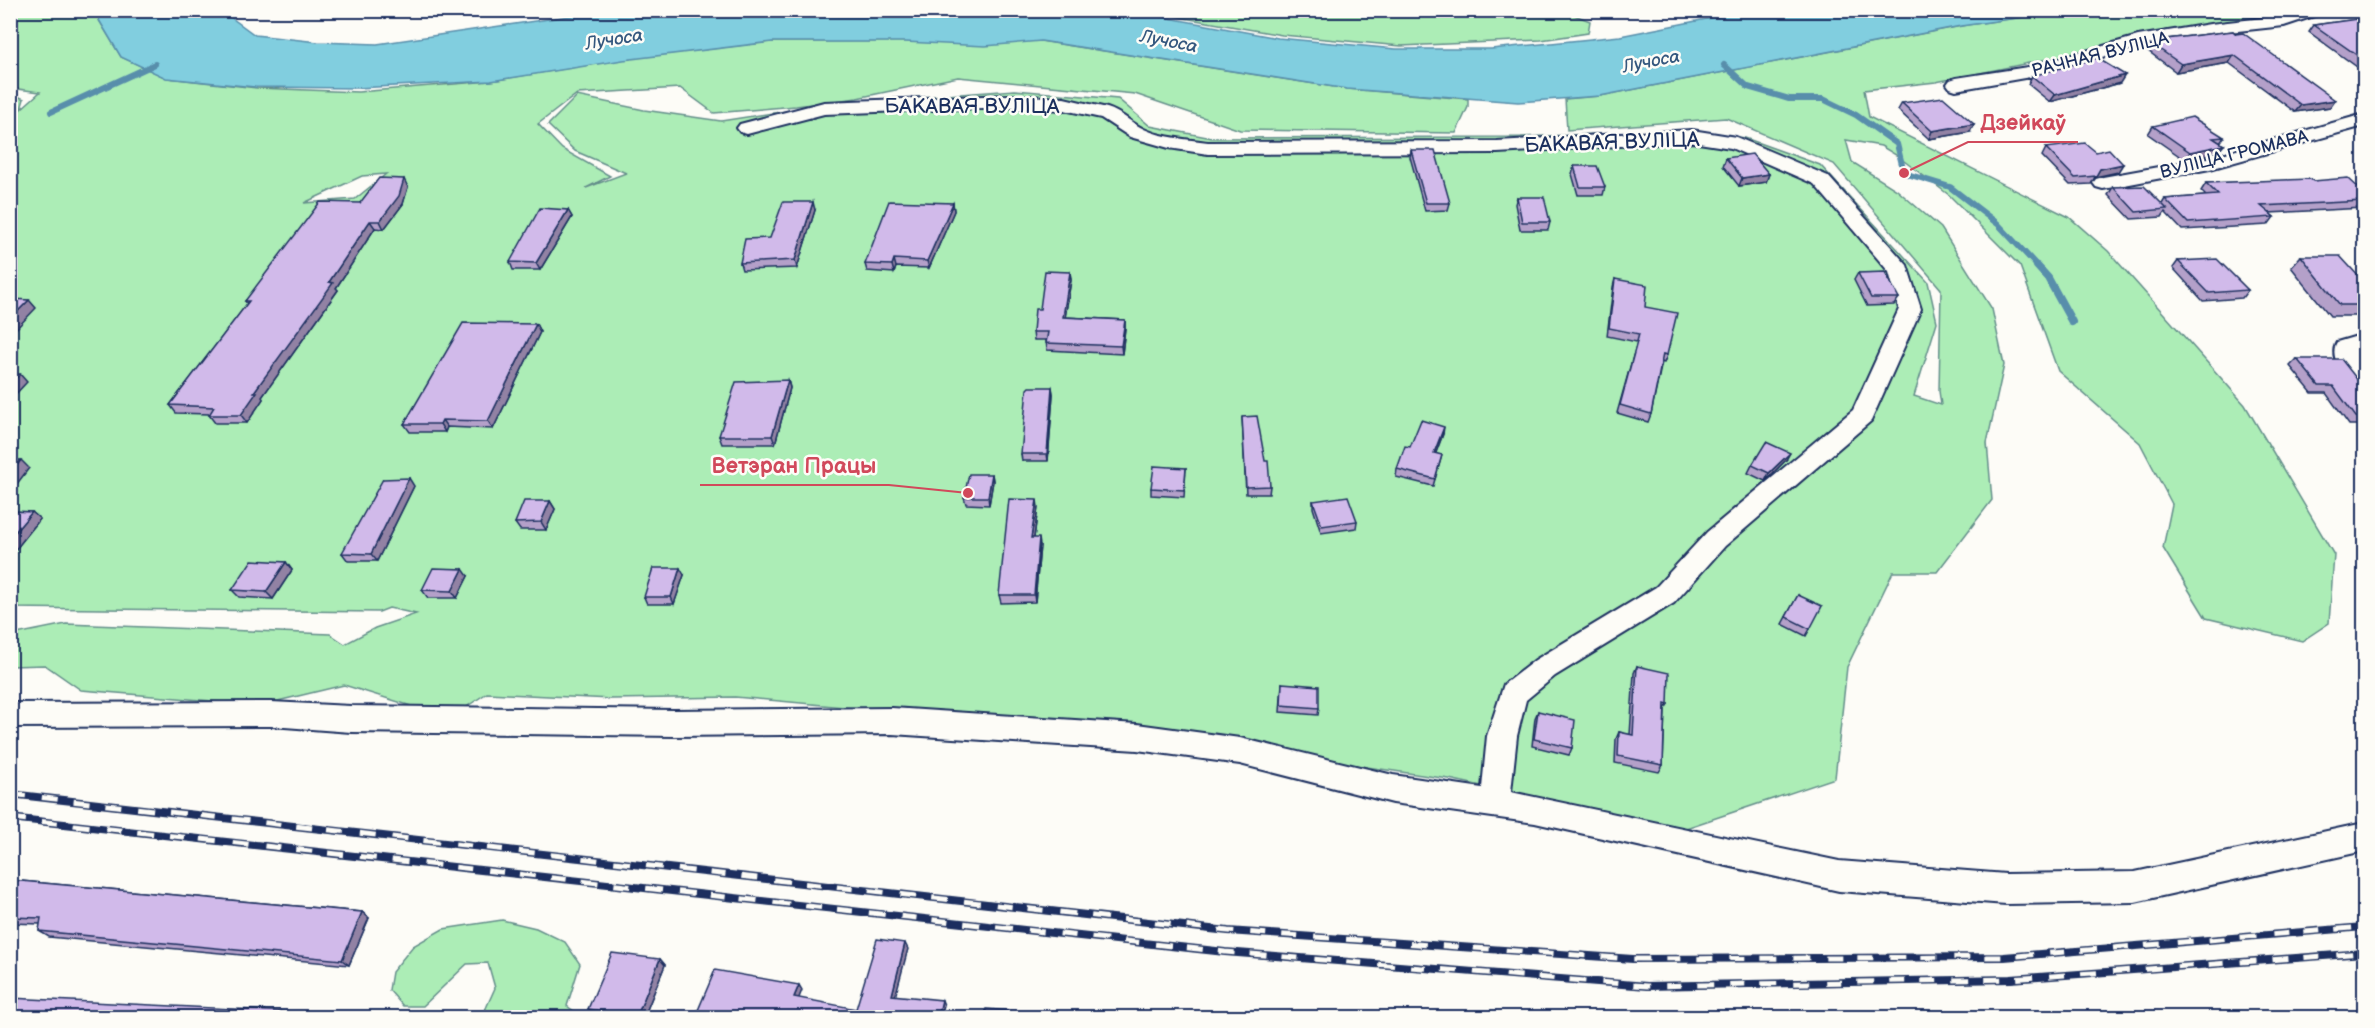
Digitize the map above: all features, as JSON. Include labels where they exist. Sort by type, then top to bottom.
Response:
[{"type":"street","name":"РАЧНАЯ ВУЛІЦА","points":[[1956,84],[2036,71],[2138,41],[2210,29],[2284,21],[2314,10]]},
{"type":"street","name":"БАКАВАЯ ВУЛІЦА","points":[[747,128],[824,108],[1009,101],[1064,104],[1107,114],[1137,133],[1169,142],[1208,148],[1497,147],[1692,136],[1736,142],[1821,180],[1899,270],[1910,309],[1863,415],[1716,539],[1665,595],[1545,668],[1514,693],[1502,736],[1495,805]]},
{"type":"street","name":"ВУЛІЦА ГРОМАВА","points":[[2103,183],[2210,163],[2364,120]]},
{"type":"street","points":[[2364,342],[2345,347],[2346,360],[2364,382]]},
{"type":"street","points":[[10,715],[271,714],[351,719],[614,722],[892,721],[1137,737],[1240,751],[1393,789],[1535,809],[1839,876],[2006,889],[2135,887],[2364,837]]},
{"type":"green space","points":[[101,10],[99,20],[121,57],[167,78],[257,88],[358,92],[491,81],[625,59],[770,42],[1040,41],[1347,89],[1468,99],[1468,107],[1456,133],[1240,130],[1135,94],[958,77],[857,98],[714,113],[680,88],[577,94],[538,124],[562,149],[610,176],[586,188],[626,173],[575,151],[548,125],[577,96],[644,110],[721,121],[838,103],[1015,90],[1118,99],[1150,126],[1212,138],[1521,137],[1694,130],[1745,138],[1820,165],[1928,282],[1937,322],[1914,396],[1941,405],[1939,391],[1941,289],[1834,164],[1726,118],[1567,130],[1565,99],[1600,96],[1967,25],[2068,11],[2304,11],[2282,19],[2190,30],[1936,82],[1864,90],[1869,117],[2069,217],[2108,251],[2245,405],[2334,555],[2329,623],[2302,641],[2206,618],[2163,548],[2172,504],[2140,443],[2058,371],[2020,266],[1949,195],[1896,155],[1881,146],[1846,140],[1852,162],[1897,190],[1941,228],[1992,309],[2004,365],[1987,443],[1992,500],[1937,572],[1893,572],[1847,667],[1835,778],[1683,829],[1449,779],[1271,753],[931,715],[735,697],[612,699],[487,693],[450,718],[344,685],[261,705],[81,690],[45,665],[11,666],[11,635],[66,624],[330,634],[345,644],[375,628],[416,614],[389,608],[379,612],[11,608],[11,93],[24,99],[21,109],[40,92],[11,88],[11,11]],"holes":[[[386,174],[355,199],[304,203],[362,176]]]},
{"type":"green space","points":[[1144,11],[1564,11],[1590,21],[1588,33],[1541,40],[1401,46],[1282,35]]},
{"type":"green space","points":[[502,920],[536,928],[565,942],[580,964],[567,1006],[582,1017],[482,1017],[495,988],[488,963],[467,964],[423,1006],[403,1006],[389,990],[392,972],[413,946],[443,929]]},
{"type":"water","name":"Лучоса","points":[[610,10],[1125,10],[1278,38],[1396,49],[1491,49],[1620,36],[1747,11],[2066,11],[1961,26],[1600,96],[1518,102],[1347,89],[1041,41],[985,46],[905,42],[772,42],[623,60],[491,81],[357,88],[255,87],[166,78],[121,57],[99,20],[101,11],[222,11],[255,35],[318,42],[377,44]]},
{"type":"building","points":[[2364,18],[2364,60],[2314,25]]},
{"type":"building","points":[[2233,31],[2236,34],[2243,33],[2335,100],[2301,105],[2234,55],[2181,64],[2152,44],[2169,41],[2166,39]]},
{"type":"building","points":[[2097,58],[2125,75],[2055,95],[2032,76]]},
{"type":"building","points":[[1943,97],[1974,124],[1932,131],[1902,103]]},
{"type":"building","points":[[2192,117],[2224,137],[2213,138],[2224,145],[2190,152],[2153,126]]},
{"type":"building","points":[[2085,143],[2096,152],[2109,149],[2123,164],[2100,169],[2096,176],[2075,178],[2046,148]]},
{"type":"building","points":[[1411,150],[1435,150],[1450,203],[1426,203]]},
{"type":"building","points":[[1752,154],[1769,174],[1742,178],[1726,158]]},
{"type":"building","points":[[1574,166],[1597,166],[1605,187],[1580,187]]},
{"type":"building","points":[[379,178],[404,179],[399,196],[380,221],[370,221],[329,282],[333,283],[254,392],[257,392],[241,415],[209,415],[214,407],[170,405],[320,202],[360,203]]},
{"type":"building","points":[[2348,178],[2364,193],[2364,201],[2261,206],[2274,217],[2188,223],[2165,199],[2218,195],[2206,183]]},
{"type":"building","points":[[2144,186],[2167,209],[2136,212],[2113,187]]},
{"type":"building","points":[[1517,197],[1544,197],[1550,222],[1522,222]]},
{"type":"building","points":[[889,201],[953,203],[927,261],[894,259],[892,265],[865,264]]},
{"type":"building","points":[[783,202],[813,202],[795,260],[740,263],[745,239],[770,238]]},
{"type":"building","points":[[540,208],[568,210],[536,263],[510,262]]},
{"type":"building","points":[[2301,256],[2340,256],[2361,279],[2364,279],[2364,305],[2340,305]]},
{"type":"building","points":[[2217,259],[2248,290],[2209,293],[2178,261]]},
{"type":"building","points":[[1045,271],[1070,272],[1063,317],[1125,320],[1121,346],[1046,343],[1048,332],[1033,332],[1035,309],[1040,309]]},
{"type":"building","points":[[1885,272],[1899,298],[1871,298],[1858,273]]},
{"type":"building","points":[[1615,279],[1647,285],[1645,307],[1677,313],[1667,355],[1663,354],[1651,414],[1620,405],[1639,334],[1609,328]]},
{"type":"building","points":[[10,299],[29,300],[10,319]]},
{"type":"building","points":[[463,323],[536,324],[488,421],[442,420],[440,424],[404,424]]},
{"type":"building","points":[[2297,359],[2341,359],[2364,388],[2364,418],[2356,417],[2333,386],[2319,386]]},
{"type":"building","points":[[10,374],[20,374],[10,384]]},
{"type":"building","points":[[788,380],[772,436],[719,436],[736,382]]},
{"type":"building","points":[[1029,387],[1052,387],[1047,454],[1021,454]]},
{"type":"building","points":[[1257,416],[1265,461],[1268,461],[1270,486],[1246,487],[1242,417]]},
{"type":"building","points":[[1421,420],[1444,427],[1434,453],[1442,455],[1435,479],[1397,469],[1405,446],[1410,447]]},
{"type":"building","points":[[1766,442],[1790,453],[1769,473],[1752,465]]},
{"type":"building","points":[[10,460],[21,460],[10,474]]},
{"type":"building","points":[[1154,466],[1186,468],[1184,490],[1151,488]]},
{"type":"building","points":[[969,474],[992,474],[988,497],[964,497]]},
{"type":"building","points":[[409,478],[371,554],[342,553],[383,479]]},
{"type":"building","points":[[1348,496],[1357,521],[1322,526],[1313,501]]},
{"type":"building","points":[[1009,499],[1037,500],[1031,538],[1039,538],[1034,595],[999,595]]},
{"type":"building","points":[[524,501],[550,501],[541,522],[515,523]]},
{"type":"building","points":[[10,511],[32,512],[10,538]]},
{"type":"building","points":[[252,560],[286,562],[266,592],[232,590]]},
{"type":"building","points":[[433,568],[463,569],[452,591],[422,590]]},
{"type":"building","points":[[653,568],[680,568],[671,597],[644,597]]},
{"type":"building","points":[[1798,595],[1822,606],[1810,629],[1786,617]]},
{"type":"building","points":[[1637,666],[1669,673],[1668,704],[1665,703],[1663,765],[1618,756],[1619,732],[1633,735]]},
{"type":"building","points":[[1282,683],[1319,686],[1319,708],[1281,705]]},
{"type":"building","points":[[1538,711],[1575,720],[1572,748],[1534,739]]},
{"type":"building","points":[[10,880],[362,912],[342,960],[39,931],[41,918],[10,917]]},
{"type":"building","points":[[877,939],[905,943],[892,995],[942,1000],[938,1017],[709,1017],[696,1015],[715,970],[799,985],[794,997],[856,1009]]},
{"type":"building","points":[[612,953],[660,959],[637,1016],[588,1009]]},
{"type":"building","points":[[10,998],[315,1013],[313,1017],[10,1017]]},
{"type":"building","points":[[986,1009],[1075,1016],[1075,1017],[985,1017]]},
{"type":"waterway","points":[[51,112],[155,64]]},
{"type":"waterway","points":[[1724,65],[1748,87],[1789,99],[1823,99],[1856,115],[1897,144],[1904,173],[1950,187],[1998,224],[2039,268]]},
{"type":"waterway","points":[[2037,266],[2048,278],[2072,322]]},
{"type":"railway","points":[[10,794],[1228,931],[1633,959],[2004,957],[2364,927]]},
{"type":"railway","points":[[10,818],[1225,952],[1647,986],[2011,979],[2364,953]]},
{"type":"place","name":"Дзейкаў","points":[[1904,173]]},
{"type":"place","name":"Ветэран Працы","points":[[968,493]]}]
